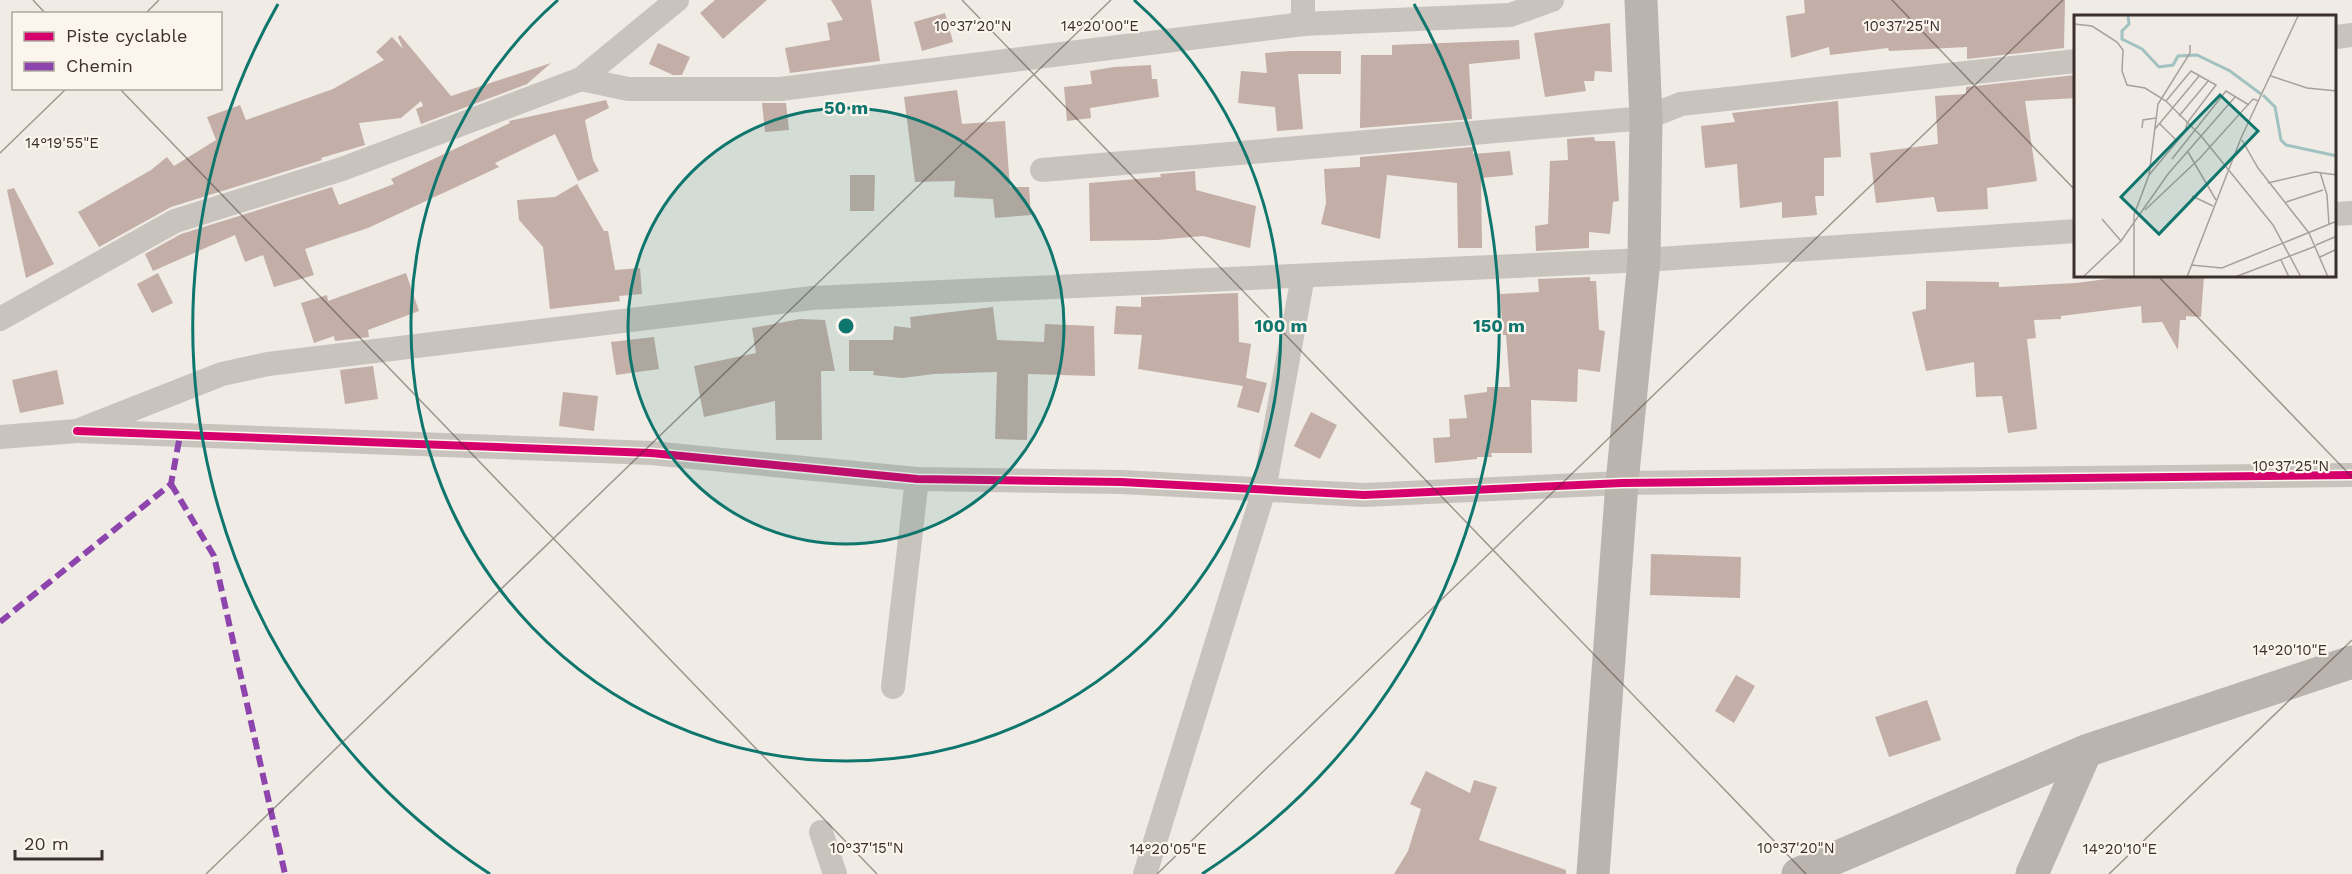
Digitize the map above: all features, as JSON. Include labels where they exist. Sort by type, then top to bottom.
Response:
[{"type":"street","points":[[0,319],[175,221],[342,169],[581,79],[677,0]]},
{"type":"street","points":[[1303,0],[1303,24]]},
{"type":"street","points":[[581,79],[628,89],[780,89],[1303,24],[1510,15],[1552,0]]},
{"type":"street","points":[[1593,874],[1622,483],[1644,260],[1646,118],[1641,0]]},
{"type":"street","points":[[2337,37],[2352,35]]},
{"type":"street","points":[[1042,170],[1646,118],[1681,104],[2074,61]]},
{"type":"street","points":[[2337,214],[2352,213]]},
{"type":"street","points":[[77,431],[222,374],[268,364],[812,298],[1644,260],[2074,231]]},
{"type":"street","points":[[1145,874],[1264,490],[1303,276]]},
{"type":"street","points":[[0,437],[77,431],[651,453],[918,480],[1121,482],[1364,495],[1622,483],[2352,475]]},
{"type":"street","points":[[893,687],[918,480]]},
{"type":"street","points":[[1798,874],[2086,751],[2352,662]]},
{"type":"street","points":[[2032,874],[2086,751]]},
{"type":"street","points":[[821,832],[835,874]]},
{"type":"building","points":[[715,0],[767,0],[723,39],[700,13]]},
{"type":"building","points":[[831,0],[871,0],[880,61],[790,73],[785,48],[830,40],[827,23],[843,20]]},
{"type":"building","points":[[1804,0],[2065,0],[2064,48],[1967,59],[1967,47],[1889,51],[1888,48],[1830,55],[1829,47],[1791,58],[1786,16],[1805,13]]},
{"type":"building","points":[[945,13],[953,42],[922,51],[914,22]]},
{"type":"building","points":[[1610,23],[1612,72],[1595,71],[1594,81],[1584,81],[1586,91],[1545,97],[1534,33]]},
{"type":"building","points":[[400,35],[451,96],[551,63],[527,84],[421,124],[416,109],[423,106],[421,101],[401,118],[359,123],[365,145],[171,207],[99,247],[78,212],[151,170],[167,157],[174,166],[216,140],[207,117],[240,105],[246,120],[333,89],[384,60],[376,52],[392,37],[403,49],[398,37]]},
{"type":"building","points":[[1519,40],[1520,59],[1469,64],[1472,119],[1360,128],[1361,55],[1392,55],[1392,45]]},
{"type":"building","points":[[658,43],[690,57],[682,75],[673,75],[649,64]]},
{"type":"building","points":[[1341,51],[1341,74],[1298,74],[1303,129],[1277,131],[1275,107],[1238,103],[1241,71],[1267,73],[1265,53]]},
{"type":"building","points":[[1151,65],[1152,79],[1157,79],[1159,97],[1090,108],[1091,118],[1067,121],[1064,87],[1092,84],[1090,71]]},
{"type":"building","points":[[2074,75],[2074,98],[2025,101],[2037,181],[1987,188],[1988,209],[1937,212],[1934,197],[1876,203],[1870,153],[1938,144],[1935,96],[1966,94],[1966,87]]},
{"type":"building","points":[[957,90],[962,124],[1005,121],[1010,187],[1029,187],[1031,215],[995,218],[993,199],[954,197],[955,181],[915,182],[904,97]]},
{"type":"building","points":[[606,100],[609,108],[585,120],[593,160],[599,171],[578,181],[555,134],[495,163],[499,167],[368,228],[305,249],[314,275],[274,287],[263,255],[245,262],[235,235],[153,271],[145,254],[181,234],[332,187],[339,205],[394,184],[391,179],[510,123],[509,121]]},
{"type":"building","points":[[1838,101],[1841,157],[1824,158],[1824,196],[1815,196],[1817,215],[1782,218],[1782,202],[1740,208],[1737,164],[1705,168],[1701,126],[1735,122],[1732,113]]},
{"type":"building","points":[[762,103],[786,103],[789,130],[765,132]]},
{"type":"building","points":[[1594,137],[1595,141],[1615,141],[1619,201],[1613,202],[1610,234],[1589,232],[1589,248],[1536,251],[1535,226],[1548,224],[1550,161],[1568,160],[1567,139]]},
{"type":"building","points":[[1473,147],[1473,154],[1510,151],[1513,175],[1481,178],[1482,248],[1458,248],[1457,183],[1387,175],[1380,239],[1321,224],[1326,203],[1324,169],[1360,167],[1360,157]]},
{"type":"building","points":[[1195,171],[1196,190],[1256,206],[1250,248],[1203,236],[1157,240],[1090,241],[1089,183],[1161,177],[1160,174]]},
{"type":"building","points":[[850,175],[875,175],[874,211],[850,211]]},
{"type":"building","points":[[577,184],[604,231],[608,231],[615,270],[640,268],[642,294],[619,296],[620,301],[550,309],[543,247],[519,220],[517,200],[555,197]]},
{"type":"building","points":[[14,188],[54,264],[26,278],[7,190]]},
{"type":"building","points":[[158,273],[173,303],[152,313],[137,284]]},
{"type":"building","points":[[406,273],[419,311],[368,330],[369,337],[335,341],[334,336],[314,343],[301,303],[327,295],[328,301]]},
{"type":"building","points":[[1590,277],[1590,281],[1596,281],[1599,330],[1605,331],[1600,372],[1578,369],[1577,402],[1531,400],[1532,453],[1491,453],[1492,457],[1435,463],[1433,438],[1450,437],[1449,419],[1467,418],[1464,395],[1487,392],[1487,387],[1510,387],[1500,294],[1539,292],[1538,279]]},
{"type":"building","points":[[2114,278],[2204,278],[2201,317],[2186,316],[2186,320],[2180,320],[2178,350],[2162,322],[2142,323],[2141,306],[2061,316],[2061,319],[2034,320],[2036,338],[2027,339],[2037,429],[2008,433],[2002,396],[1976,397],[1974,362],[1926,371],[1912,312],[1926,309],[1926,281],[1999,282],[1999,287],[2076,283]]},
{"type":"building","points":[[1238,293],[1239,342],[1251,344],[1246,378],[1267,383],[1259,413],[1237,407],[1243,386],[1138,369],[1142,335],[1114,334],[1116,306],[1141,307],[1141,297]]},
{"type":"building","points":[[993,307],[997,340],[1044,342],[1045,324],[1094,326],[1095,376],[1028,374],[1027,440],[995,439],[997,372],[934,374],[902,378],[873,375],[874,371],[849,371],[849,340],[893,340],[894,326],[911,328],[910,317]]},
{"type":"building","points":[[800,319],[825,320],[835,371],[821,371],[822,440],[776,440],[775,401],[704,417],[694,366],[756,353],[752,328]]},
{"type":"building","points":[[654,337],[659,369],[616,375],[611,342]]},
{"type":"building","points":[[373,366],[378,399],[345,404],[340,370]]},
{"type":"building","points":[[57,370],[64,404],[20,413],[12,380]]},
{"type":"building","points":[[563,392],[598,396],[594,431],[559,426]]},
{"type":"building","points":[[1311,412],[1337,425],[1320,459],[1294,446]]},
{"type":"building","points":[[1651,554],[1741,557],[1740,598],[1650,595]]},
{"type":"building","points":[[1736,675],[1755,686],[1734,723],[1715,711]]},
{"type":"building","points":[[1927,700],[1941,740],[1889,757],[1875,717]]},
{"type":"building","points":[[1426,771],[1470,793],[1474,780],[1497,787],[1479,840],[1566,870],[1566,874],[1394,874],[1408,851],[1421,809],[1410,804]]},
{"type":"marked path","points":[[0,622],[171,484],[180,435]]},
{"type":"marked path","points":[[171,484],[214,556],[285,874]]},
{"type":"cycle path","points":[[77,431],[651,453],[917,479],[1121,482],[1364,495],[1622,483],[2352,475]]}]
